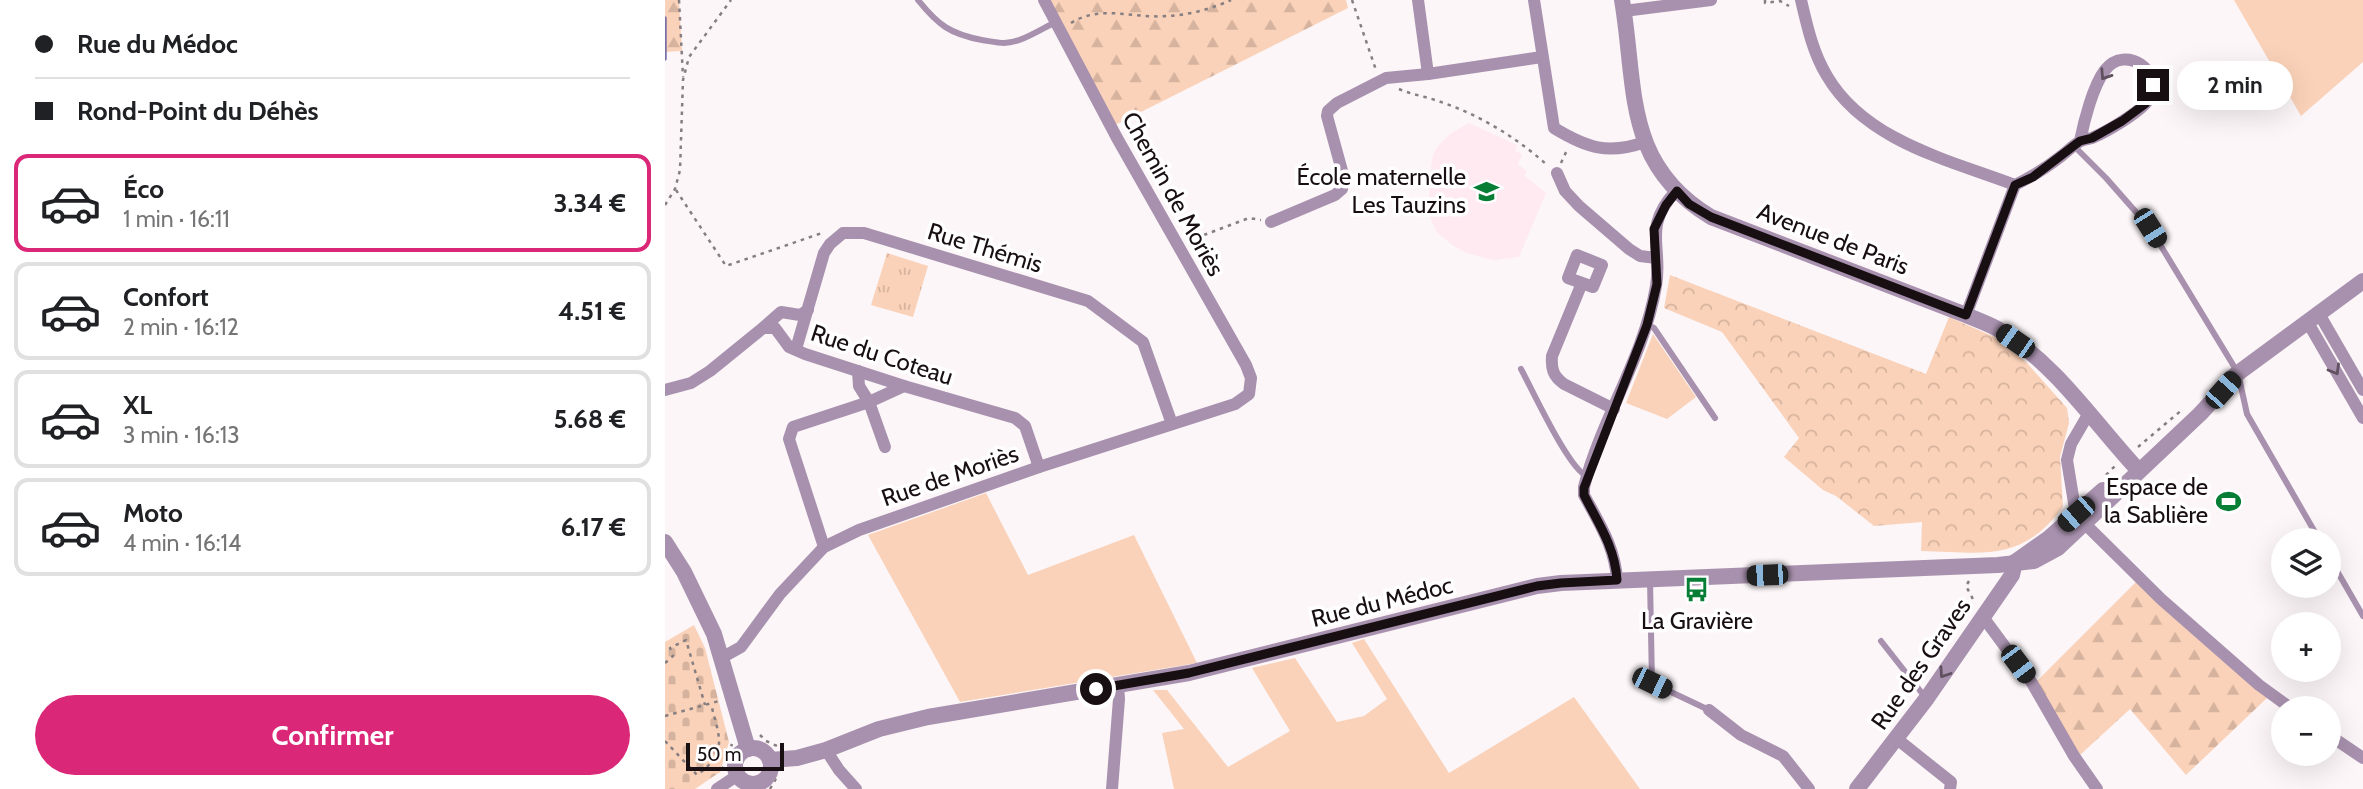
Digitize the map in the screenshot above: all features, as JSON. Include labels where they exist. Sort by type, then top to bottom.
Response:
[{"type":"street","name":"Chemin de Moriès","points":[[1044,0],[1117,138],[1251,377],[1249,394],[1235,404]]},
{"type":"street","points":[[1418,0],[1428,74]]},
{"type":"street","points":[[1534,0],[1554,128],[1591,146],[1614,150],[1645,142]]},
{"type":"street","points":[[1623,6],[1711,0]]},
{"type":"street","points":[[1801,0],[1810,39],[1827,77],[1854,108],[1894,138],[2015,185],[2033,177],[2077,144],[2112,127],[2145,104],[2153,85],[2150,72],[2141,63],[2130,58],[2116,61],[2106,70],[2077,144]]},
{"type":"street","name":"Avenue de Paris","points":[[1623,6],[1636,116],[1656,167],[1689,204],[1711,217],[2000,330],[2030,352],[2089,413],[2132,464]]},
{"type":"street","points":[[1271,222],[1335,195],[1342,189],[1344,178],[1328,123],[1328,111],[1337,103],[1382,80],[1542,57]]},
{"type":"street","points":[[1557,173],[1565,191],[1579,206],[1634,252],[1640,256],[1656,258]]},
{"type":"street","points":[[1966,315],[2015,185]]},
{"type":"street","points":[[1617,580],[1611,546],[1584,495],[1587,476],[1647,325],[1657,284],[1654,229],[1666,205],[1677,191]]},
{"type":"street","name":"Rue Thémis","points":[[832,241],[843,233],[864,233],[1088,301],[1143,342],[1172,424]]},
{"type":"street","points":[[796,349],[824,253],[832,241]]},
{"type":"street","name":"Rue du Médoc","points":[[770,760],[797,758],[827,750],[879,729],[928,717],[1189,673],[1537,586],[1617,580],[1985,566],[2034,561],[2058,548],[2080,519],[2132,464],[2238,373],[2363,281]]},
{"type":"street","points":[[1582,284],[1552,355],[1551,368],[1557,379],[1564,384],[1614,409]]},
{"type":"street","points":[[665,390],[691,383],[710,371],[782,312],[800,315],[808,310]]},
{"type":"street","points":[[2313,317],[2363,390]]},
{"type":"street","points":[[2313,317],[2363,418]]},
{"type":"street","name":"Rue du Coteau","points":[[763,328],[775,328],[789,347],[904,386],[1015,418],[1025,426],[1039,467]]},
{"type":"street","points":[[858,371],[859,386],[869,402],[885,447]]},
{"type":"street","points":[[824,547],[789,433],[793,427],[869,402],[904,386]]},
{"type":"street","name":"Rue de Moriès","points":[[723,657],[741,647],[779,594],[824,547],[859,530],[1039,467],[1235,404]]},
{"type":"street","points":[[2089,413],[2074,436],[2067,460],[2080,519],[2161,599],[2274,696]]},
{"type":"street","points":[[665,542],[684,572],[723,657],[748,749]]},
{"type":"street","name":"Rue des Graves","points":[[1857,789],[1927,698],[2012,575],[2015,562]]},
{"type":"street","points":[[1983,617],[2032,683],[2074,756],[2097,789]]},
{"type":"street","points":[[1112,789],[1118,686]]},
{"type":"street","points":[[1709,710],[1741,735],[1783,756],[1809,789]]},
{"type":"street","points":[[1897,739],[1951,782],[1950,789]]},
{"type":"street","points":[[2341,744],[2362,759]]},
{"type":"street","points":[[730,774],[754,787],[768,777],[770,760],[763,752],[748,749]]},
{"type":"street","points":[[717,789],[748,749]]},
{"type":"street","points":[[827,750],[839,770],[856,789]]},
{"type":"lane","points":[[918,0],[933,19],[961,36],[1005,43],[1058,26]]},
{"type":"lane","points":[[2077,144],[2150,228],[2238,373],[2247,414],[2313,528]]},
{"type":"lane","points":[[1647,325],[1654,328],[1715,418]]},
{"type":"lane","points":[[1521,369],[1570,458],[1581,474],[1587,476]]},
{"type":"lane","points":[[2341,578],[2363,616]]},
{"type":"lane","points":[[1650,579],[1652,683],[1709,710]]},
{"type":"lane","points":[[1881,641],[1927,698]]},
{"type":"path","points":[[665,205],[675,188],[680,170],[683,80],[679,0]]},
{"type":"path","points":[[683,80],[689,57],[731,0]]},
{"type":"path","points":[[1058,26],[1081,17],[1112,12],[1166,17],[1211,9],[1231,0]]},
{"type":"path","points":[[1352,0],[1371,61],[1382,80],[1401,90],[1436,100],[1474,116],[1535,153],[1557,173],[1572,138]]},
{"type":"path","points":[[675,188],[726,266],[823,233],[832,241]]},
{"type":"path","points":[[1177,245],[1249,218],[1271,222]]},
{"type":"path","points":[[665,663],[673,656],[670,648],[686,640],[705,705]]},
{"type":"path","points":[[665,716],[723,700]]},
{"type":"path","points":[[665,741],[697,775],[711,765],[720,743],[711,704]]},
{"type":"path","points":[[730,774],[732,743]]},
{"type":"shaded area","name":"École maternelle Les Tauzins","points":[[1469,123],[1517,145],[1515,151],[1522,154],[1518,164],[1527,172],[1524,175],[1546,193],[1519,257],[1493,260],[1467,253],[1437,232],[1429,215],[1429,181],[1433,154],[1450,134]]},
{"type":"green space","points":[[665,0],[679,0],[682,51],[665,52]]},
{"type":"green space","points":[[1044,0],[1346,0],[1348,8],[1111,127]]},
{"type":"green space","points":[[2234,0],[2363,0],[2363,62],[2301,116]]},
{"type":"green space","points":[[887,253],[928,266],[913,317],[871,305]]},
{"type":"green space","points":[[1670,275],[1926,374],[1949,317],[1999,339],[2026,362],[2067,408],[2069,423],[2060,457],[2063,507],[2032,538],[2016,546],[1982,553],[1921,551],[1922,522],[1874,526],[1836,496],[1823,490],[1784,457],[1799,438],[1722,332],[1664,308]]},
{"type":"green space","points":[[1653,334],[1696,397],[1667,419],[1626,403]]},
{"type":"green space","points":[[986,493],[1028,575],[1134,535],[1197,663],[960,702],[868,535]]},
{"type":"green space","points":[[2136,582],[2267,698],[2186,775],[2130,709],[2080,755],[2036,682]]},
{"type":"green space","points":[[694,625],[705,648],[729,742],[720,772],[695,789],[665,789],[665,642]]},
{"type":"green space","points":[[1364,639],[1449,773],[1574,697],[1640,789],[1174,789],[1162,733],[1184,729],[1153,690],[1167,690],[1228,767],[1290,731],[1252,668],[1295,658],[1337,722],[1364,716],[1387,699],[1352,643]]},
{"type":"waterway","points":[[665,18],[665,59]]},
{"type":"place","name":"École maternelle Les Tauzins","points":[[1486,191]]},
{"type":"place","name":"Espace de la Sablière","points":[[2228,501]]},
{"type":"place","name":"La Gravière","points":[[1697,590]]},
{"type":"route","points":[[1096,689],[1189,673],[1537,586],[1617,580],[1611,546],[1584,495],[1584,488],[1647,325],[1657,284],[1654,229],[1670,198],[1677,191],[1689,204],[1711,217],[1966,315],[2015,185],[2033,177],[2080,141],[2092,138],[2122,121],[2145,104],[2153,85]]}]
